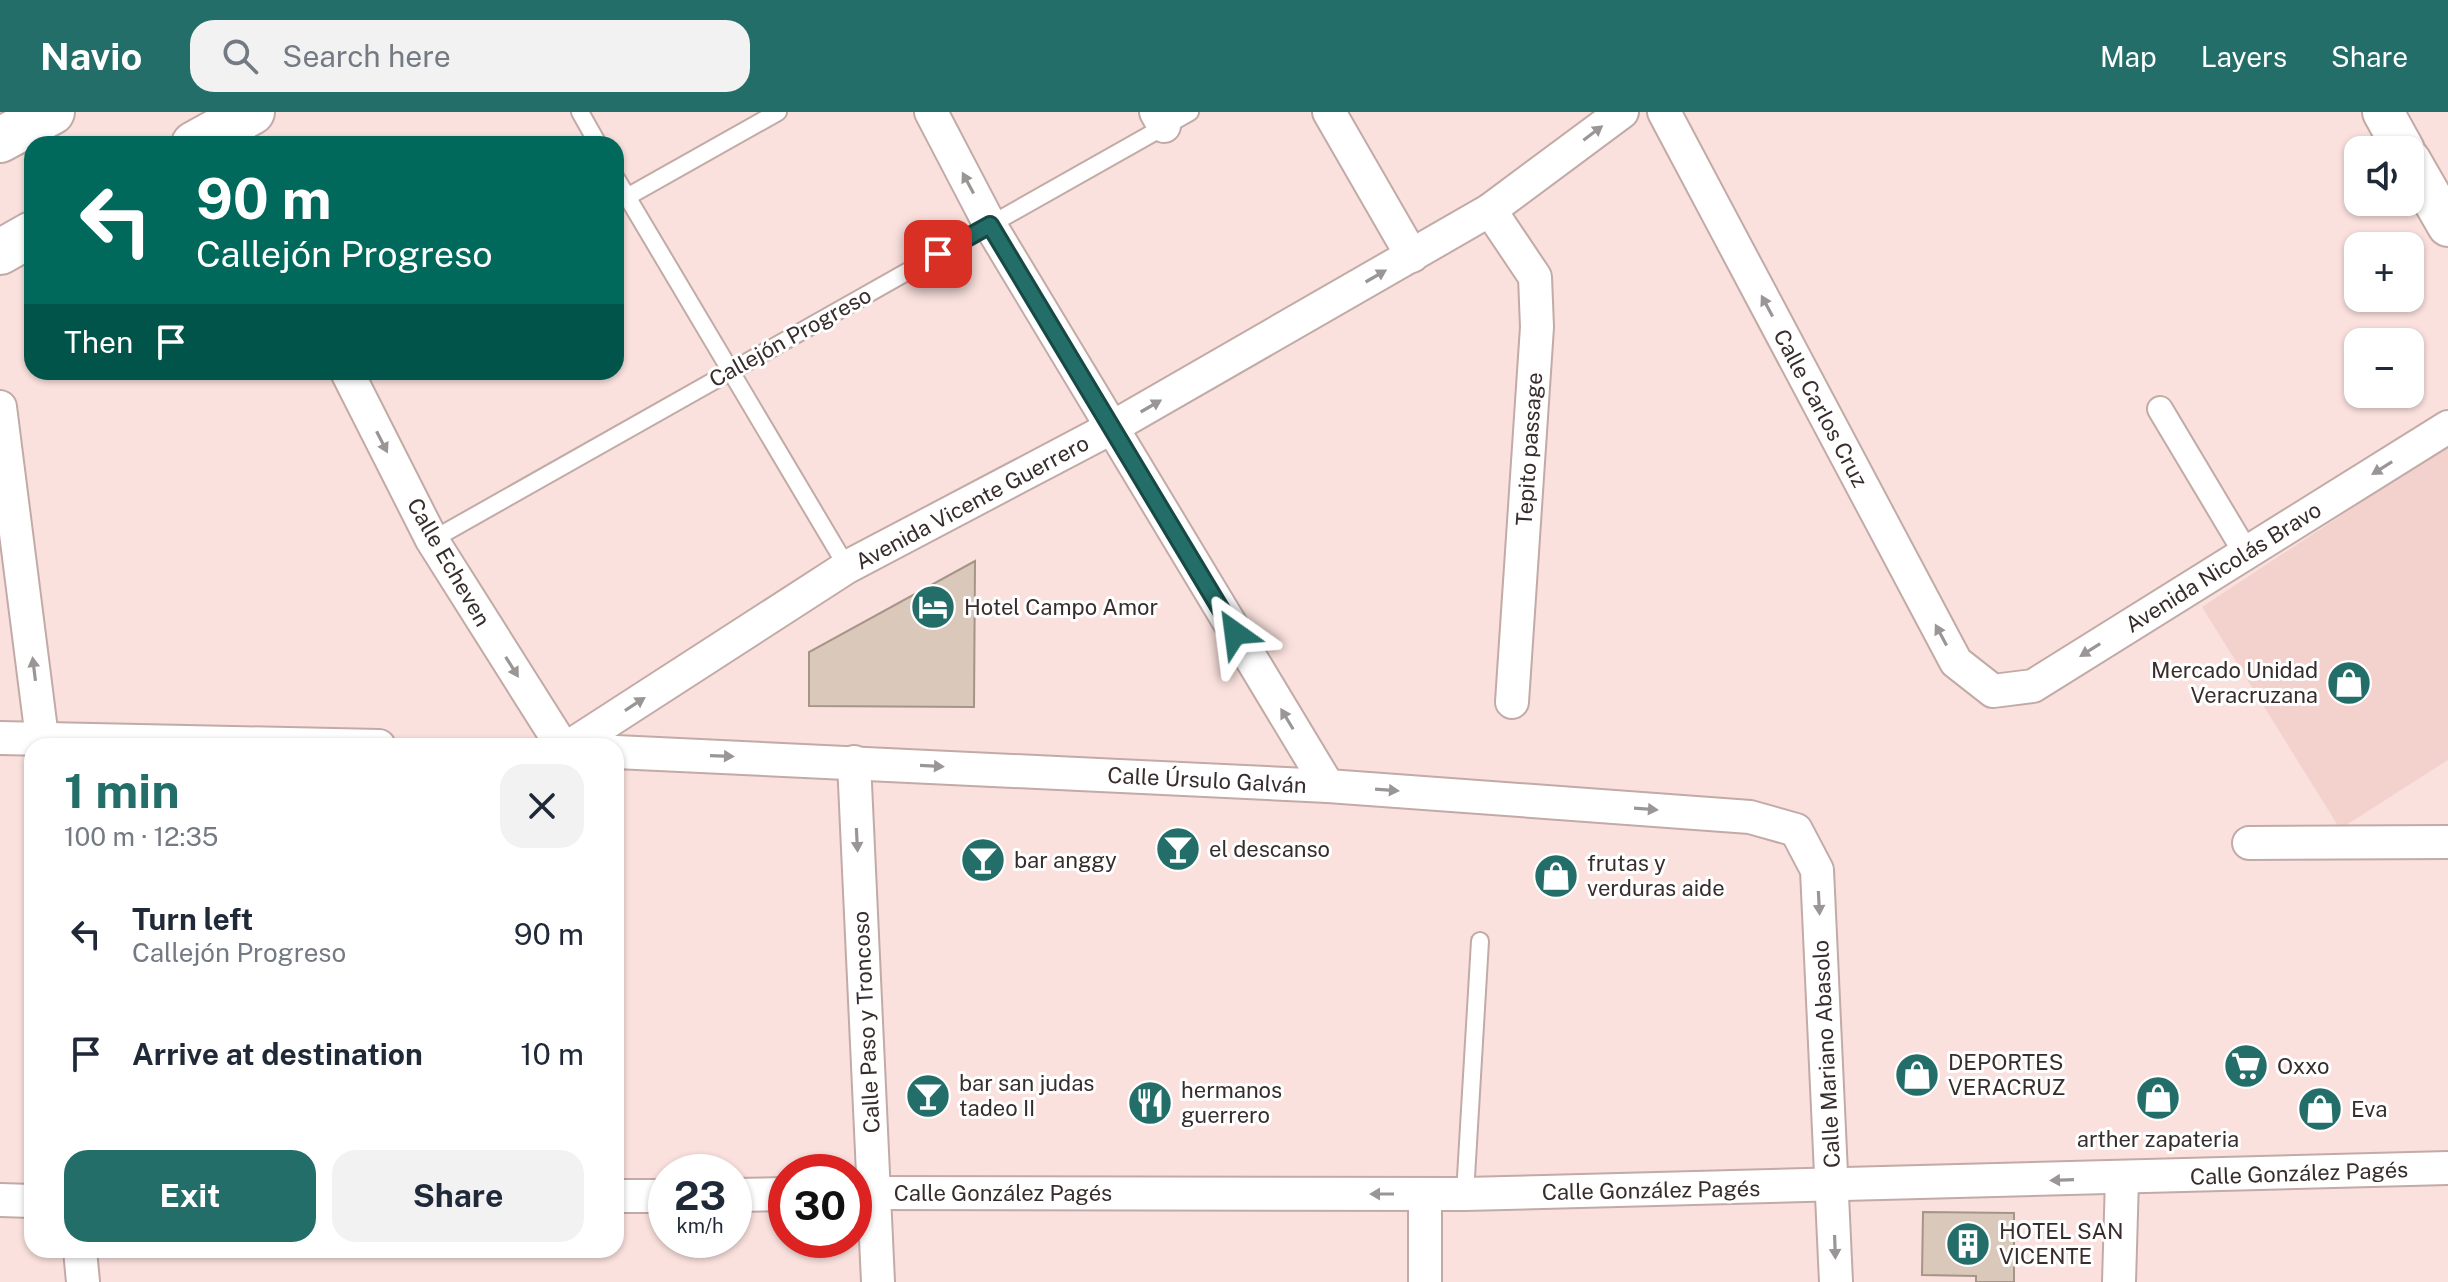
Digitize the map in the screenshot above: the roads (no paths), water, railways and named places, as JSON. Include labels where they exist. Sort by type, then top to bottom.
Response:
[{"type":"main road","points":[[0,140],[52,112]]},
{"type":"main road","points":[[0,252],[24,238]]},
{"type":"street","points":[[931,112],[990,225],[1328,786]]},
{"type":"street","points":[[1329,112],[1412,256]]},
{"type":"street","name":"Avenida Vicente Guerrero","points":[[582,738],[847,567],[1111,428],[1490,210],[1622,112]]},
{"type":"street","name":"Calle Carlos Cruz","points":[[1664,112],[1956,662],[1993,691]]},
{"type":"street","points":[[2383,112],[2396,136]]},
{"type":"street","points":[[2424,184],[2448,226]]},
{"type":"street","name":"Tepito passage","points":[[1490,210],[1535,277],[1537,327],[1512,702]]},
{"type":"street","name":"Calle Echeven","points":[[351,380],[432,540],[557,738]]},
{"type":"street","points":[[0,407],[42,738]]},
{"type":"street","points":[[2160,409],[2246,553]]},
{"type":"street","name":"Avenida Nicolás Bravo","points":[[1993,691],[2033,686],[2448,427]]},
{"type":"street","points":[[0,738],[24,741]]},
{"type":"street","name":"Calle Úrsulo Galván","points":[[624,752],[1328,786],[1750,817],[1796,830]]},
{"type":"street","name":"Calle Paso y Troncoso","points":[[854,762],[863,1154]]},
{"type":"street","name":"Calle Mariano Abasolo","points":[[1796,830],[1817,870],[1836,1282]]},
{"type":"street","points":[[2249,843],[2448,842]]},
{"type":"street","name":"Calle González Pagés","points":[[872,1193],[1465,1194],[2448,1168]]},
{"type":"street","points":[[2119,1282],[2122,1179]]},
{"type":"street","points":[[1425,1194],[1425,1282]]},
{"type":"street","points":[[624,1196],[648,1196]]},
{"type":"street","points":[[0,1200],[24,1201]]},
{"type":"street","name":"Calle Paso y Troncoso","points":[[872,1244],[878,1282]]},
{"type":"street","points":[[81,1258],[83,1282]]},
{"type":"lane","points":[[580,112],[594,136]]},
{"type":"lane","points":[[627,197],[778,112]]},
{"type":"lane","name":"Callejón Progreso","points":[[432,540],[990,225],[1170,117]]},
{"type":"lane","points":[[624,192],[847,567]]},
{"type":"lane","points":[[1465,1194],[1480,941]]},
{"type":"place","name":"Hotel Campo Amor","points":[[933,607]]},
{"type":"place","name":"Mercado Unidad Veracruzana","points":[[2349,683]]},
{"type":"place","name":"el descanso","points":[[1178,849]]},
{"type":"place","name":"bar anggy","points":[[983,860]]},
{"type":"place","name":"frutas y verduras aide","points":[[1556,876]]},
{"type":"place","name":"Oxxo","points":[[2246,1066]]},
{"type":"place","name":"DEPORTES VERACRUZ","points":[[1917,1075]]},
{"type":"place","name":"bar san judas tadeo II","points":[[928,1096]]},
{"type":"place","name":"arther zapateria","points":[[2158,1098]]},
{"type":"place","name":"hermanos guerrero","points":[[1150,1103]]},
{"type":"place","name":"Eva","points":[[2320,1109]]},
{"type":"place","name":"HOTEL SAN VICENTE","points":[[1968,1244]]}]
